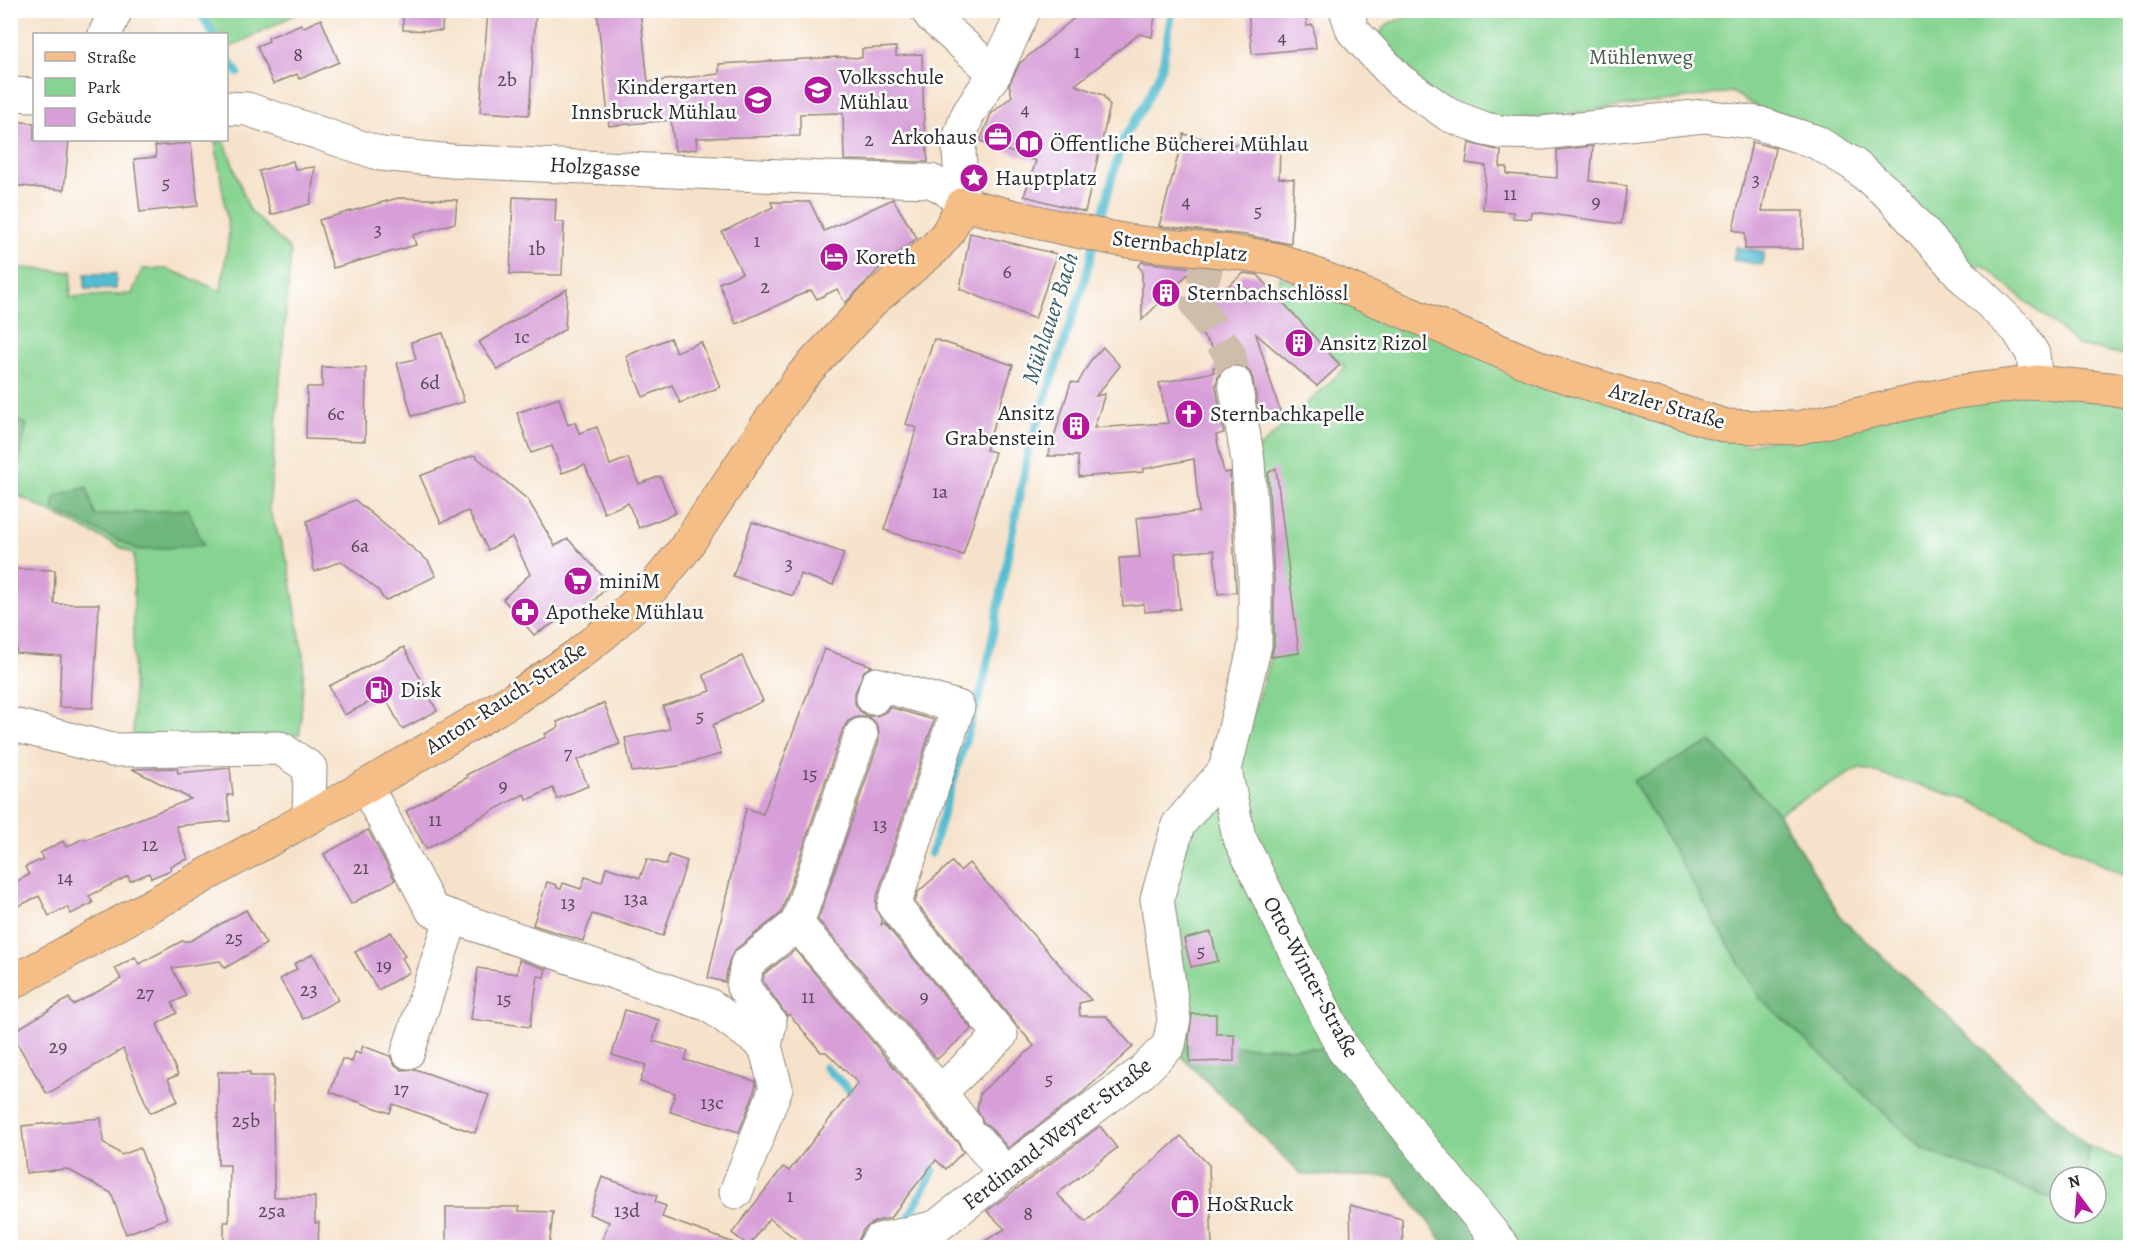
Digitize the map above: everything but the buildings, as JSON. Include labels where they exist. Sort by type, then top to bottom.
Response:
[{"type":"main road","name":"Sternbachplatz","points":[[963,204],[1066,229],[1129,241],[1259,256]]},
{"type":"main road","name":"Anton-Rauch-Straße","points":[[10,984],[366,786],[546,678],[576,656],[628,612],[683,551],[801,377],[873,300],[935,248],[947,234],[963,204]]},
{"type":"main road","name":"Arzler Straße","points":[[1259,256],[1282,261],[1548,370],[1726,426],[1797,428],[1957,392],[2036,382],[2130,391]]},
{"type":"street","points":[[105,33],[116,10]]},
{"type":"street","points":[[927,10],[995,73]]},
{"type":"street","points":[[963,204],[959,153],[961,133],[968,114],[995,73],[1024,10]]},
{"type":"street","points":[[1325,10],[1330,23],[1351,17],[1385,67],[1416,93],[1449,115],[1485,129],[1500,132],[1541,133],[1704,116],[1758,123],[1816,142],[1853,164],[1890,195],[1967,280],[2018,330],[2033,354],[2036,382]]},
{"type":"street","points":[[10,94],[33,96]]},
{"type":"street","name":"Holzgasse","points":[[228,108],[247,109],[381,154],[464,161],[813,178],[931,181],[946,189],[963,204]]},
{"type":"street","name":"Ferdinand-Weyrer-Straße","points":[[876,1244],[936,1227],[1142,1072],[1169,1045],[1174,1019],[1157,899],[1178,825],[1226,770],[1256,645],[1255,579],[1248,461],[1235,383]]},
{"type":"street","points":[[873,698],[877,684],[958,707],[894,906],[1001,1035],[940,1092]]},
{"type":"street","points":[[10,724],[112,750],[280,748],[310,768],[309,817]]},
{"type":"street","points":[[736,1192],[776,1088],[765,1046],[770,1023],[743,987],[747,964],[797,924],[861,735]]},
{"type":"street","name":"Otto-Winter-Straße","points":[[1226,770],[1239,837],[1343,1049],[1504,1248]]},
{"type":"street","points":[[366,786],[432,910],[709,1005],[765,1046]]},
{"type":"street","points":[[408,1052],[452,917]]},
{"type":"street","points":[[797,924],[940,1092],[1005,1173]]},
{"type":"green space","name":"Mühlenweg","points":[[1414,10],[2130,11],[2130,356],[2078,345],[1981,264],[1967,281],[1853,164],[1732,92],[1536,118],[1483,119],[1435,98],[1378,35],[1389,23],[1412,16]]},
{"type":"green space","points":[[202,11],[302,11],[228,48],[228,33],[215,33]]},
{"type":"green space","points":[[215,141],[224,141],[249,209],[291,251],[269,509],[288,563],[304,662],[300,734],[133,742],[134,554],[11,492],[10,267],[72,272],[70,297],[132,294],[142,269],[168,269],[221,291],[229,233]]},
{"type":"green space","points":[[1279,277],[1747,445],[2036,382],[2130,393],[2130,878],[1969,800],[1859,768],[1778,813],[1711,742],[1923,1149],[2048,1197],[2048,1225],[2108,1225],[2108,1165],[2088,1165],[2088,1146],[2130,1163],[2130,1247],[1508,1247],[1343,1049],[1169,1045],[1166,982],[1178,825],[1225,770],[1246,836],[1235,766],[1270,661],[1254,453],[1345,368],[1278,301]]},
{"type":"green space","points":[[11,418],[27,424],[19,462],[11,465]]},
{"type":"green space","points":[[87,487],[95,515],[188,509],[204,545],[139,550],[53,510],[55,496]]},
{"type":"green space","points":[[1711,742],[1778,813],[1842,919],[2088,1146],[2088,1165],[2048,1165],[2048,1197],[1923,1149],[1759,997],[1633,781]]},
{"type":"green space","points":[[1169,1045],[1343,1049],[1508,1247],[1447,1247],[1394,1177],[1302,1175]]},
{"type":"water","points":[[1736,247],[1764,252],[1762,265],[1733,260]]},
{"type":"water","points":[[85,274],[116,274],[116,289],[85,289]]},
{"type":"waterway","points":[[198,10],[212,33]]},
{"type":"waterway","name":"Mühlauer Bach","points":[[1098,229],[1123,139],[1144,106],[1162,68],[1172,10]]},
{"type":"waterway","points":[[228,59],[238,73]]},
{"type":"waterway","name":"Mühlauer Bach","points":[[931,854],[984,680],[1029,447],[1084,283],[1094,243]]},
{"type":"waterway","name":"Mühlauer Bach","points":[[825,1067],[857,1097]]},
{"type":"waterway","name":"Mühlauer Bach","points":[[905,1224],[934,1170],[924,1161]]},
{"type":"tunnel","points":[[1210,252],[1197,306],[1229,353],[1235,383]]},
{"type":"place","name":"Volksschule Mühlau","points":[[818,90]]},
{"type":"place","name":"Kindergarten Innsbruck Mühlau","points":[[758,100]]},
{"type":"place","name":"Arkohaus","points":[[998,137]]},
{"type":"place","name":"Öffentliche Bücherei Mühlau","points":[[1029,144]]},
{"type":"place","name":"Hauptplatz","points":[[974,178]]},
{"type":"place","name":"Koreth","points":[[834,257]]},
{"type":"place","name":"Sternbachschlössl","points":[[1166,293]]},
{"type":"place","name":"Ansitz Rizol","points":[[1299,343]]},
{"type":"place","name":"Sternbachkapelle","points":[[1189,414]]},
{"type":"place","name":"Ansitz Grabenstein","points":[[1076,426]]},
{"type":"place","name":"miniM","points":[[578,581]]},
{"type":"place","name":"Apotheke Mühlau","points":[[525,612]]},
{"type":"place","name":"Disk","points":[[379,690]]},
{"type":"place","name":"Ho&Ruck","points":[[1185,1204]]}]
